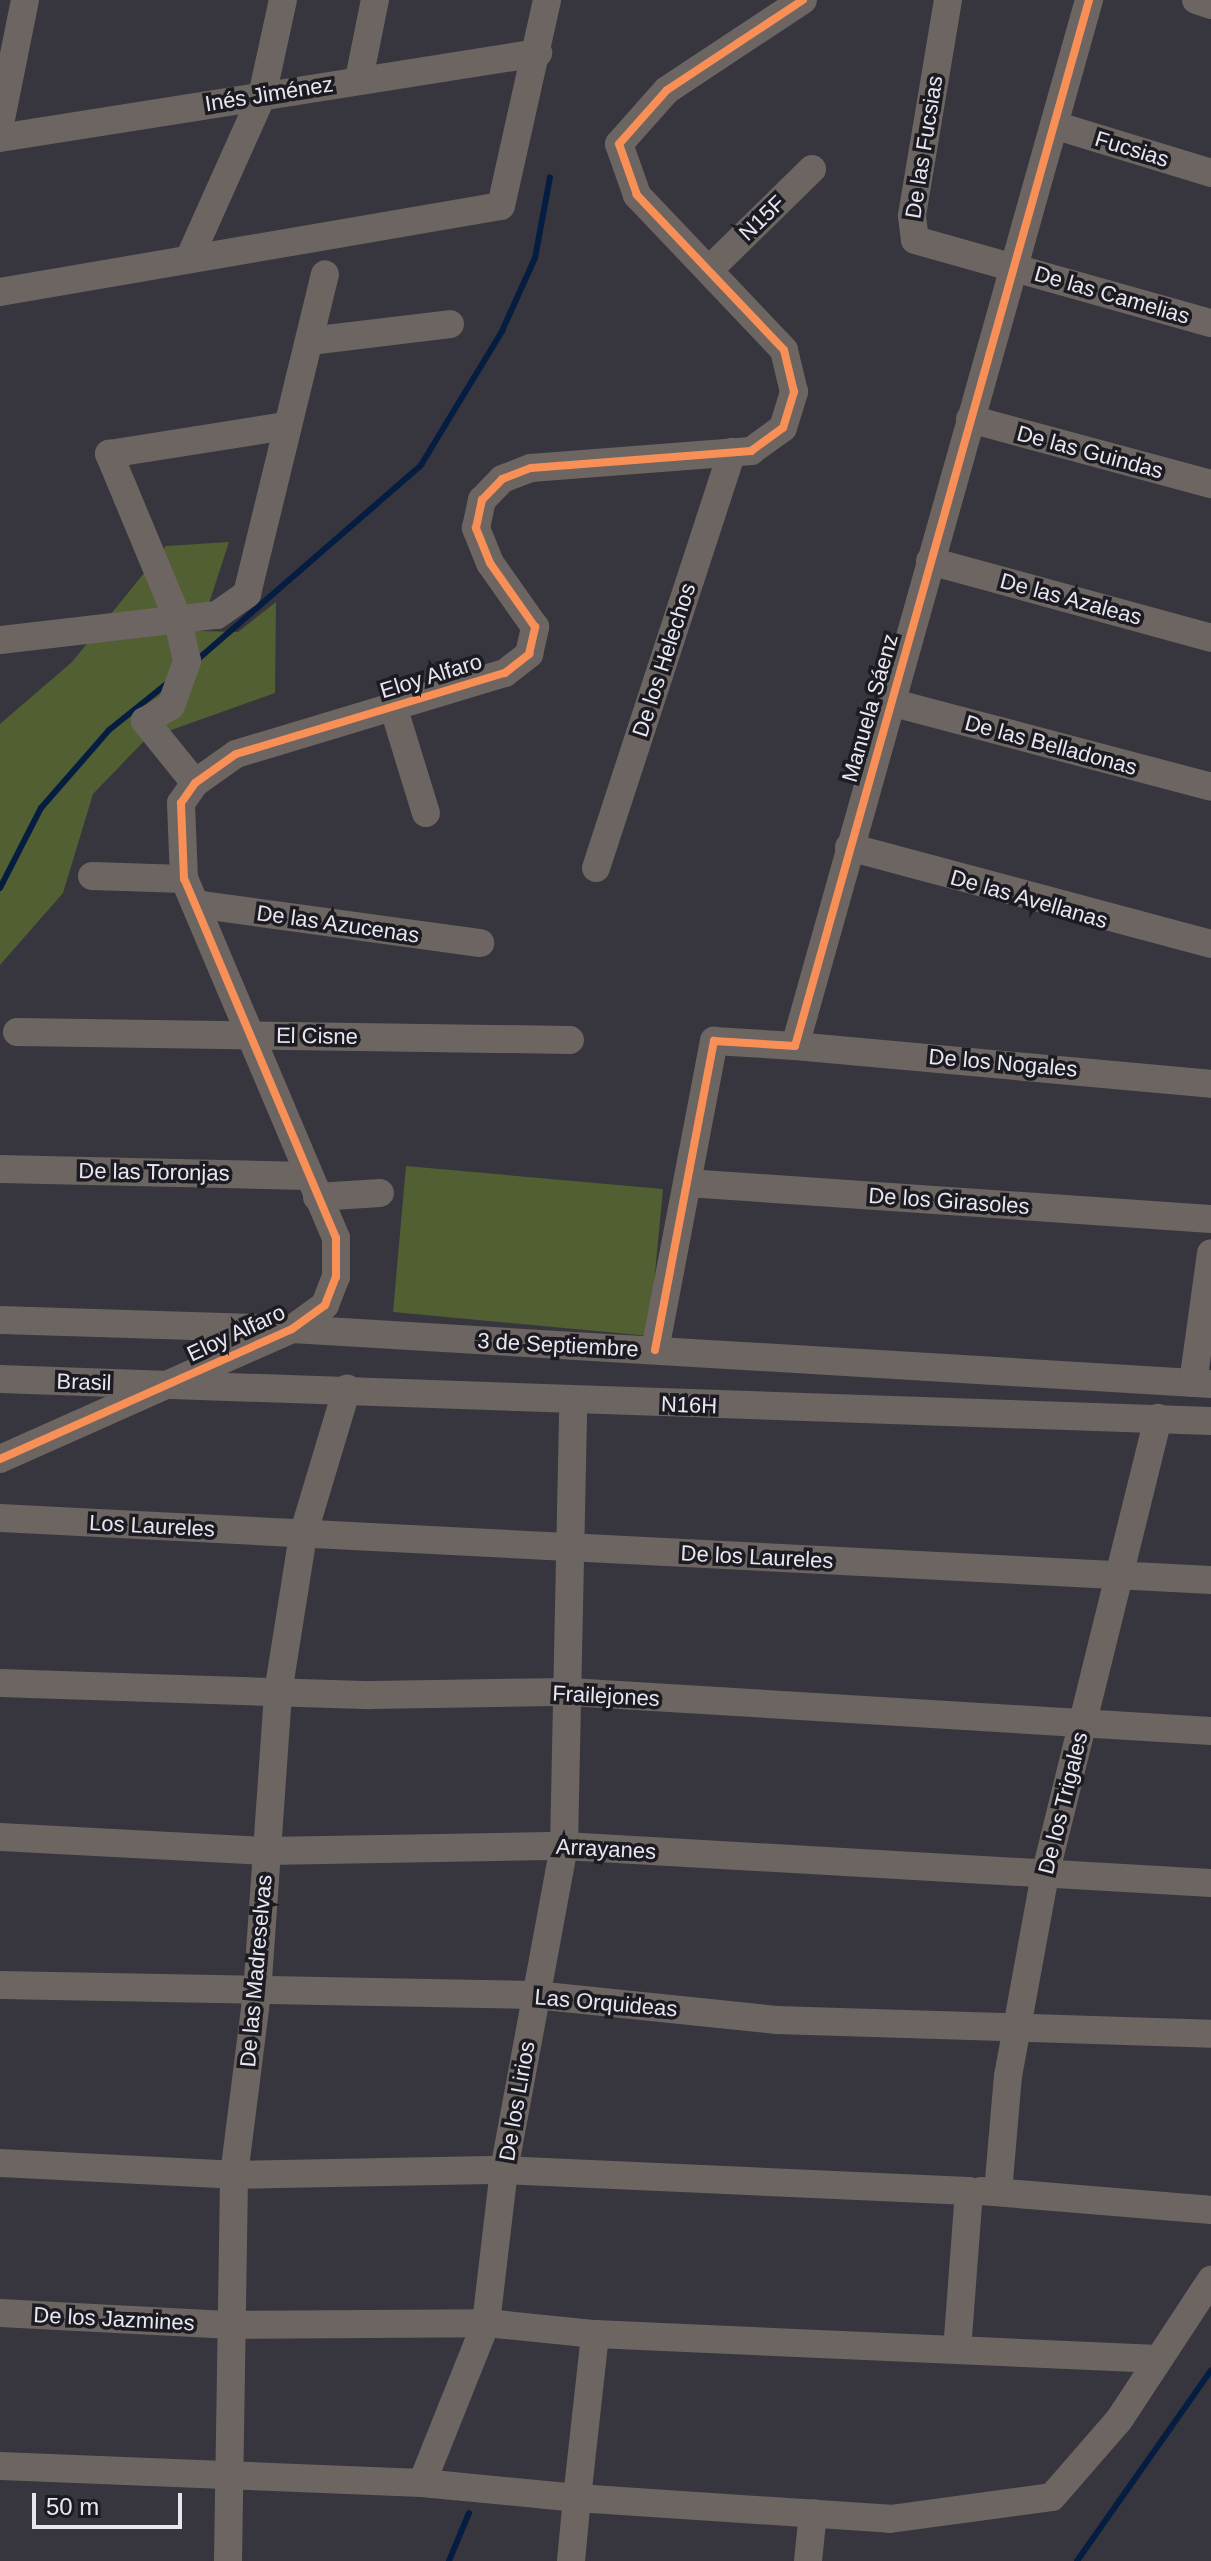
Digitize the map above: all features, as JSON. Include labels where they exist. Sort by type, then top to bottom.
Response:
[{"type":"street","points":[[0,124],[25,0]]},
{"type":"street","points":[[189,259],[262,96],[283,0]]},
{"type":"street","points":[[359,79],[375,0]]},
{"type":"street","points":[[0,292],[501,206],[538,53],[547,0]]},
{"type":"street","name":"Eloy Alfaro","points":[[0,1459],[292,1329],[325,1305],[336,1277],[336,1238],[245,1035],[190,892],[177,835],[181,803],[195,783],[236,754],[505,673],[529,654],[535,627],[490,563],[476,528],[482,500],[502,479],[531,468],[751,451],[783,428],[794,392],[784,350],[712,267],[637,195],[619,144],[667,90],[803,0]]},
{"type":"street","name":"De las Fucsias","points":[[948,0],[911,230],[915,240],[1013,266]]},
{"type":"street","name":"Manuela Sáenz","points":[[795,1046],[1089,0]]},
{"type":"street","points":[[1196,0],[1211,5]]},
{"type":"street","name":"Inés Jiménez","points":[[0,138],[538,53]]},
{"type":"street","name":"Fucsias","points":[[1054,125],[1211,173]]},
{"type":"street","name":"N15F","points":[[712,267],[812,169]]},
{"type":"street","name":"De las Camelias","points":[[1013,266],[1211,323]]},
{"type":"street","points":[[0,640],[177,617],[217,615],[247,594],[285,426],[310,341],[325,274]]},
{"type":"street","points":[[310,341],[450,324]]},
{"type":"street","name":"De las Guindas","points":[[970,419],[1211,484]]},
{"type":"street","points":[[195,783],[145,721],[171,706],[187,661],[177,617],[109,454],[285,426]]},
{"type":"street","name":"De los Helechos","points":[[596,868],[732,452]]},
{"type":"street","name":"De las Azaleas","points":[[930,561],[1211,638]]},
{"type":"street","name":"De las Belladonas","points":[[890,702],[1211,787]]},
{"type":"street","points":[[393,706],[426,813]]},
{"type":"street","name":"De las Avellanas","points":[[849,847],[1211,944]]},
{"type":"street","name":"De las Azucenas","points":[[92,876],[480,943]]},
{"type":"street","name":"El Cisne","points":[[17,1032],[570,1040]]},
{"type":"street","points":[[655,1350],[714,1041],[795,1046]]},
{"type":"street","name":"De los Nogales","points":[[795,1046],[1211,1084]]},
{"type":"street","name":"De las Toronjas","points":[[0,1169],[312,1186],[380,1193]]},
{"type":"street","name":"De los Girasoles","points":[[687,1183],[1211,1219]]},
{"type":"street","points":[[1202,1383],[1211,1253]]},
{"type":"street","name":"3 de Septiembre","points":[[0,1320],[292,1329],[1202,1383]]},
{"type":"street","name":"Brasil","points":[[0,1379],[167,1384]]},
{"type":"street","name":"N16H","points":[[167,1384],[347,1388],[573,1402],[1211,1421]]},
{"type":"street","name":"De las Madreselvas","points":[[228,2561],[227,2325],[234,2175],[257,1994],[278,1693],[303,1535],[347,1388]]},
{"type":"street","name":"De los Lirios","points":[[422,2483],[486,2323],[504,2170],[564,1846],[570,1692],[573,1402]]},
{"type":"street","name":"De los Trigales","points":[[998,2192],[1019,2026],[1045,1875],[1158,1418]]},
{"type":"street","name":"Los Laureles","points":[[0,1518],[303,1535]]},
{"type":"street","name":"De los Laureles","points":[[303,1535],[1211,1580]]},
{"type":"street","name":"Frailejones","points":[[0,1683],[278,1693],[570,1692],[1211,1731]]},
{"type":"street","name":"Arrayanes","points":[[0,1837],[266,1851],[564,1846],[1211,1883]]},
{"type":"street","name":"Las Orquideas","points":[[0,1985],[257,1994],[535,1995],[776,2020],[1211,2034]]},
{"type":"street","points":[[0,2163],[234,2175],[504,2170],[998,2192],[1211,2210]]},
{"type":"street","points":[[957,2350],[969,2191]]},
{"type":"street","points":[[0,2466],[422,2483],[577,2498],[890,2519],[1052,2497],[1119,2420],[1211,2280]]},
{"type":"street","name":"De los Jazmines","points":[[0,2313],[227,2325],[486,2323],[595,2334],[1158,2359]]},
{"type":"street","points":[[571,2561],[595,2334]]},
{"type":"street","points":[[808,2561],[813,2513]]},
{"type":"green space","points":[[229,542],[200,631],[238,632],[276,602],[275,693],[146,739],[93,794],[63,893],[0,965],[0,724],[72,662],[166,546]]},
{"type":"green space","points":[[406,1166],[663,1189],[649,1336],[393,1312]]},
{"type":"waterway","points":[[197,660],[421,465],[502,331],[535,258],[550,177]]},
{"type":"waterway","points":[[0,888],[41,808],[109,730],[169,682]]},
{"type":"waterway","points":[[1077,2561],[1211,2370]]},
{"type":"waterway","points":[[449,2561],[469,2513]]},
{"type":"cycle path","points":[[0,1459],[292,1329],[325,1305],[336,1277],[336,1238],[184,879],[181,803],[195,783],[236,754],[505,673],[529,654],[535,627],[490,563],[476,528],[482,500],[502,479],[531,468],[751,451],[783,428],[794,392],[784,350],[637,195],[619,144],[667,90],[803,0]]},
{"type":"cycle path","points":[[655,1350],[714,1041],[795,1046],[1089,0]]}]
